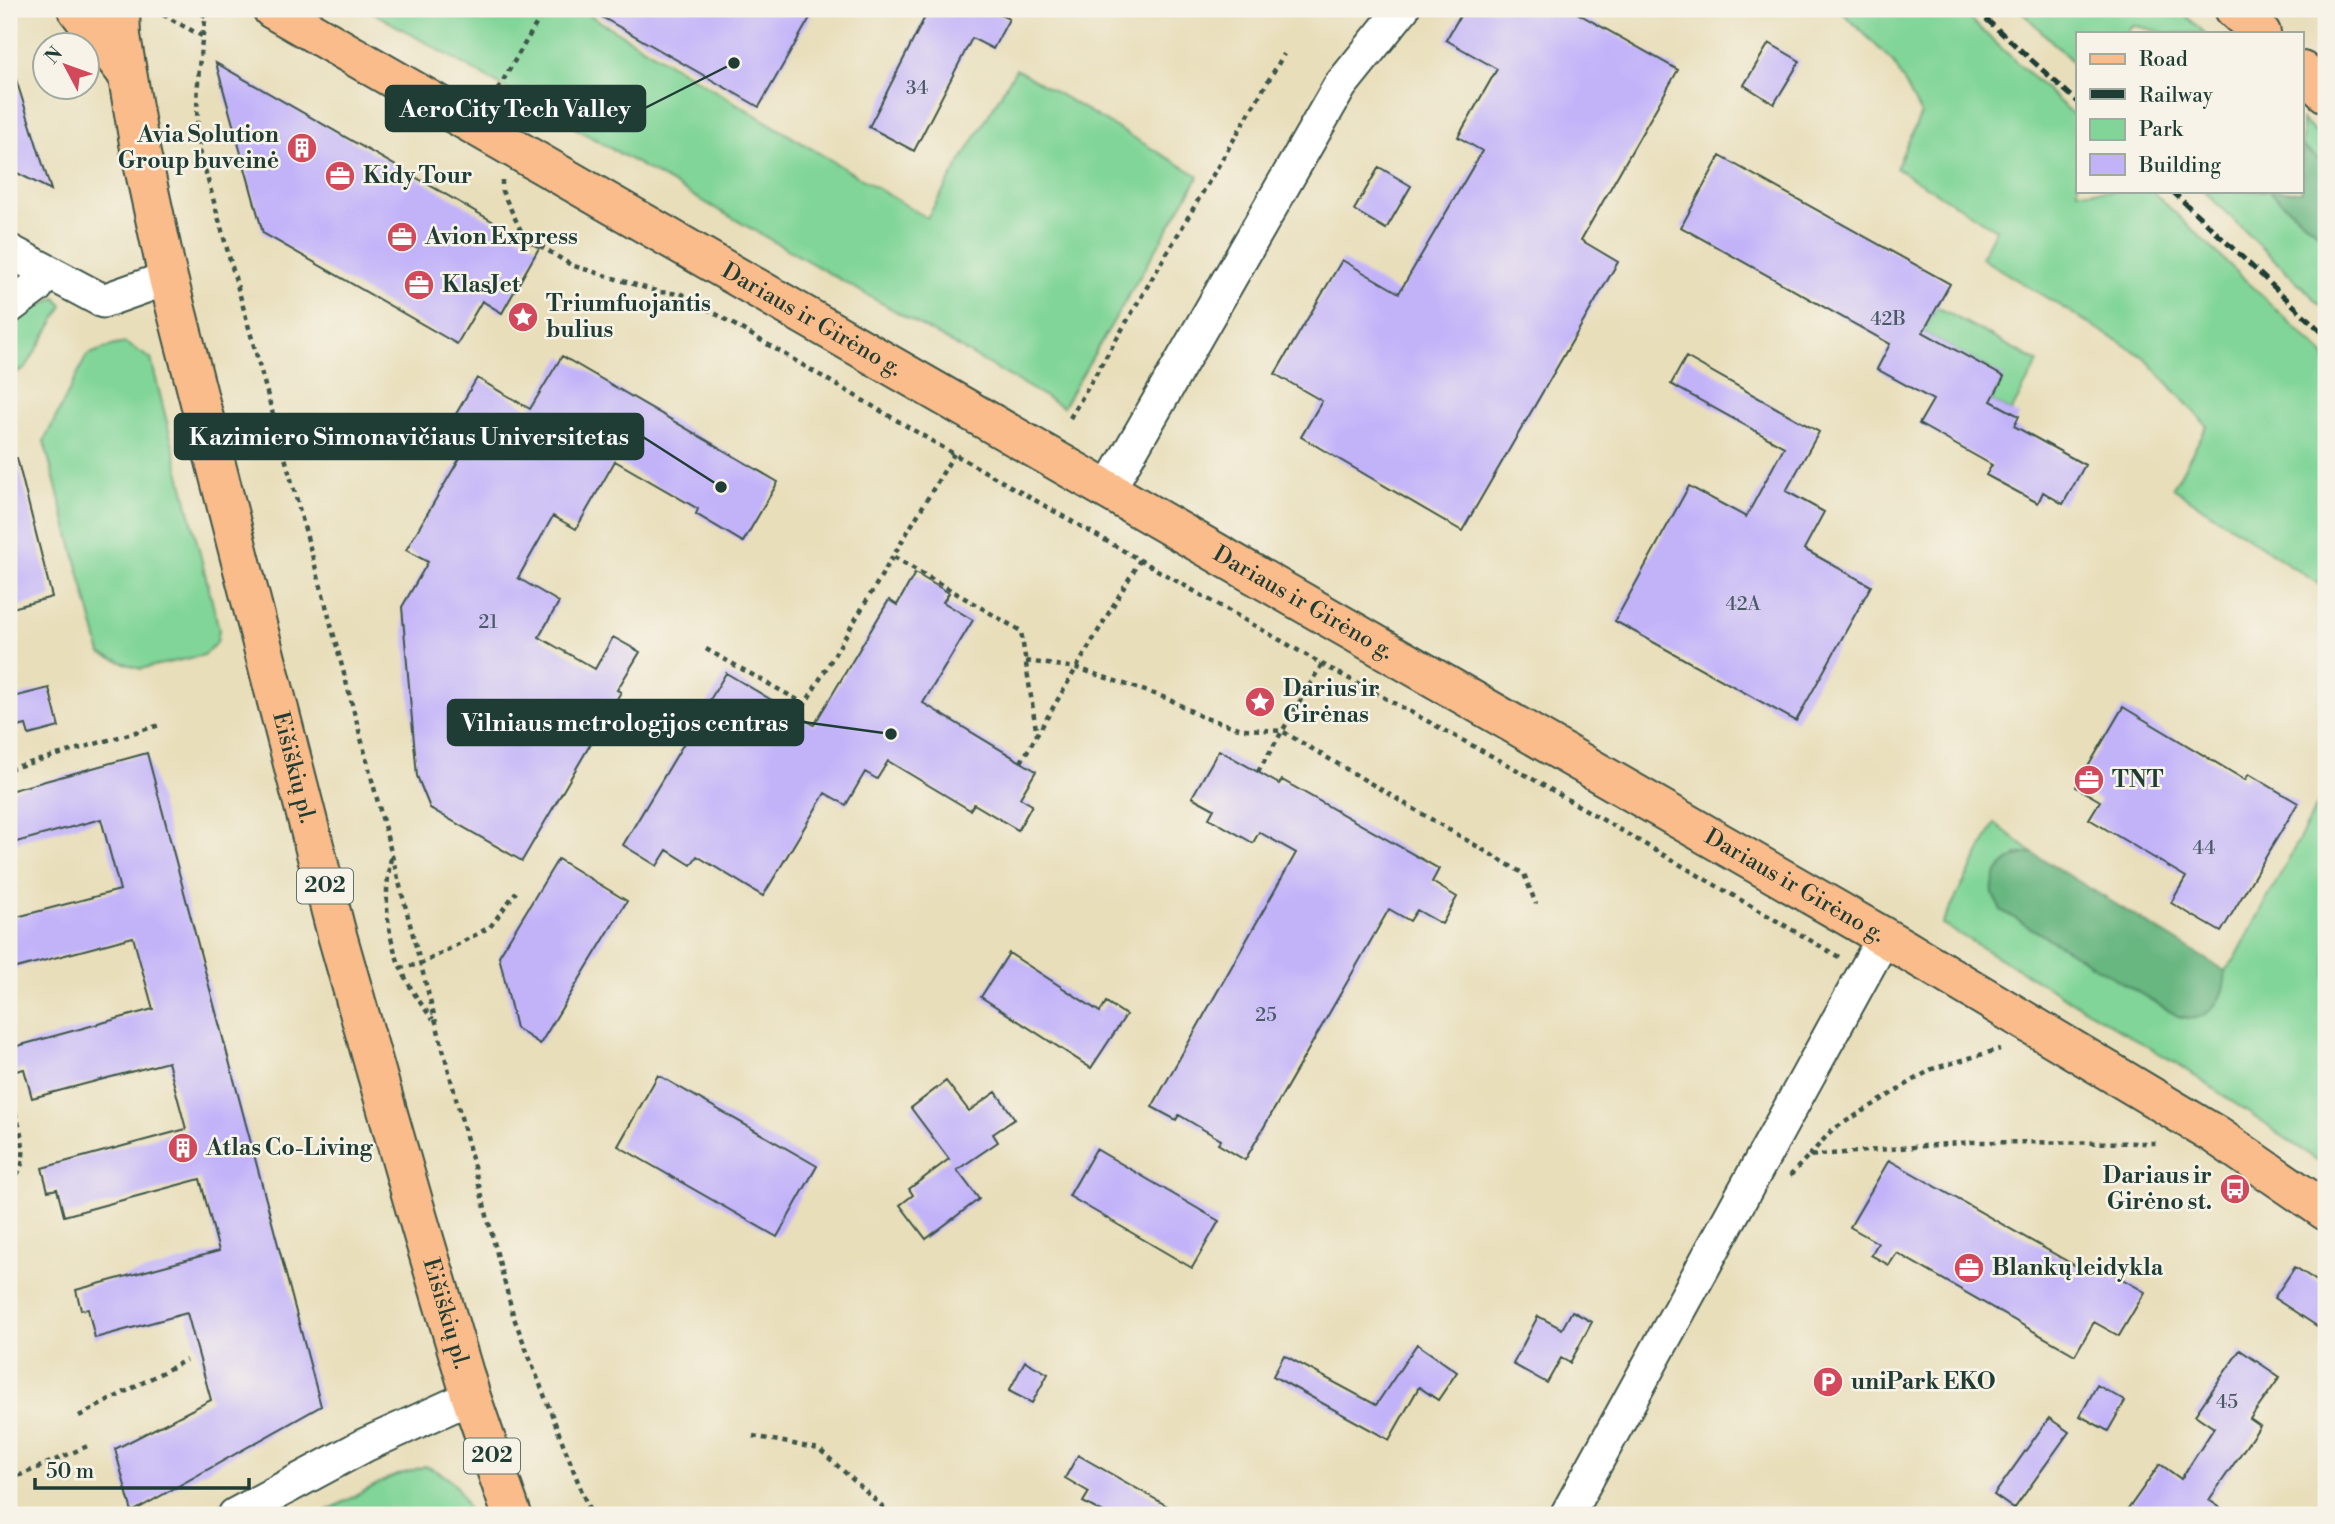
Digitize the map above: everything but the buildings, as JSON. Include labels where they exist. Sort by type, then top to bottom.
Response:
[{"type":"main road","points":[[77,9],[128,75]]},
{"type":"main road","name":"Eišiškių pl.","points":[[120,9],[121,36],[140,149],[168,278],[337,935],[471,1397],[512,1515]]},
{"type":"main road","name":"Dariaus ir Girėno g.","points":[[272,9],[1884,937],[2214,1134],[2326,1211]]},
{"type":"main road","points":[[2234,9],[2260,32]]},
{"type":"main road","points":[[2304,73],[2326,93]]},
{"type":"street","points":[[1108,490],[1340,86],[1402,9]]},
{"type":"street","points":[[9,251],[103,301],[168,278]]},
{"type":"street","points":[[9,307],[36,287],[47,273]]},
{"type":"street","points":[[1567,1515],[1884,937]]},
{"type":"street","points":[[235,1515],[365,1445],[471,1397]]},
{"type":"path","points":[[151,9],[202,36]]},
{"type":"path","points":[[193,9],[206,16],[196,116],[199,148],[324,598],[514,1318],[591,1515]]},
{"type":"path","points":[[498,89],[545,9]]},
{"type":"path","points":[[1070,418],[1284,54]]},
{"type":"path","points":[[502,180],[502,191],[523,235],[571,265],[659,292],[682,294],[954,454],[1322,664],[1512,767],[1863,971]]},
{"type":"path","points":[[706,649],[805,704],[954,454]]},
{"type":"path","points":[[894,557],[1021,631],[1037,736]]},
{"type":"path","points":[[1021,762],[1140,560]]},
{"type":"path","points":[[1026,660],[1077,668],[1169,699],[1202,717],[1242,729],[1282,731],[1524,874],[1536,904]]},
{"type":"path","points":[[1258,772],[1322,664]]},
{"type":"path","points":[[9,769],[160,725]]},
{"type":"path","points":[[392,854],[386,918],[400,968],[422,1006],[436,1022]]},
{"type":"path","points":[[400,968],[421,964],[491,927],[516,892]]},
{"type":"path","points":[[1783,1184],[1832,1129],[1932,1069],[2000,1048]]},
{"type":"path","points":[[9,1093],[23,1143],[22,1161],[16,1177],[9,1181]]},
{"type":"path","points":[[1808,1156],[1971,1142],[2157,1143]]},
{"type":"path","points":[[79,1416],[186,1360]]},
{"type":"path","points":[[753,1436],[819,1449],[892,1515]]},
{"type":"path","points":[[9,1480],[89,1445]]},
{"type":"green space","points":[[367,9],[579,9],[927,218],[1016,69],[1199,176],[1063,407]]},
{"type":"green space","points":[[1839,9],[1959,9],[2076,117],[2076,192],[2153,192],[2326,357],[2326,589],[2173,488],[2207,426],[2144,357],[1981,258],[1996,229],[1896,168],[1921,114],[1894,63]]},
{"type":"green space","points":[[2019,9],[2178,9],[2204,32],[2161,32],[2132,25],[2127,32],[2076,32],[2076,65]]},
{"type":"green space","points":[[2304,122],[2326,142],[2326,166],[2304,148]]},
{"type":"green space","points":[[2304,148],[2326,166],[2326,240],[2270,192],[2304,192]]},
{"type":"green space","points":[[2205,192],[2270,192],[2326,240],[2326,310]]},
{"type":"green space","points":[[56,298],[63,306],[25,369],[9,376],[9,322]]},
{"type":"green space","points":[[1937,307],[2038,362],[2011,412],[1991,401],[2003,377],[1923,332]]},
{"type":"green space","points":[[125,343],[151,359],[219,629],[217,642],[204,655],[140,669],[101,654],[44,441],[87,355]]},
{"type":"green space","points":[[2326,789],[2326,1166],[2179,1065],[1942,924],[1995,823],[2032,853],[2016,854],[2001,910],[2178,1016],[2196,1018],[2209,1011],[2218,999],[2224,985],[2225,971],[2235,959]]},
{"type":"green space","points":[[2032,853],[2225,971],[2222,992],[2214,1006],[2196,1018],[2178,1016],[2001,910],[1993,894],[1998,871],[2016,857]]},
{"type":"green space","points":[[425,1466],[442,1474],[454,1484],[470,1515],[319,1515],[389,1478]]},
{"type":"railway","points":[[1975,9],[2076,100]]},
{"type":"railway","points":[[2173,192],[2326,336]]},
{"type":"place","name":"AeroCity Tech Valley","points":[[734,63]]},
{"type":"place","name":"Avia Solution Group buveinė","points":[[302,148]]},
{"type":"place","name":"Kidy Tour","points":[[340,176]]},
{"type":"place","name":"Avion Express","points":[[402,237]]},
{"type":"place","name":"KlasJet","points":[[419,285]]},
{"type":"place","name":"Triumfuojantis bulius","points":[[523,317]]},
{"type":"place","name":"Kazimiero Simonavičiaus Universitetas","points":[[721,487]]},
{"type":"place","name":"Darius ir Girėnas","points":[[1260,702]]},
{"type":"place","name":"Vilniaus metrologijos centras","points":[[891,734]]},
{"type":"place","name":"TNT","points":[[2089,780]]},
{"type":"place","name":"Atlas Co-Living","points":[[183,1148]]},
{"type":"place","name":"Dariaus ir Girėno st.","points":[[2235,1189]]},
{"type":"place","name":"Blankų leidykla","points":[[1969,1268]]},
{"type":"place","name":"uniPark EKO","points":[[1828,1382]]}]
